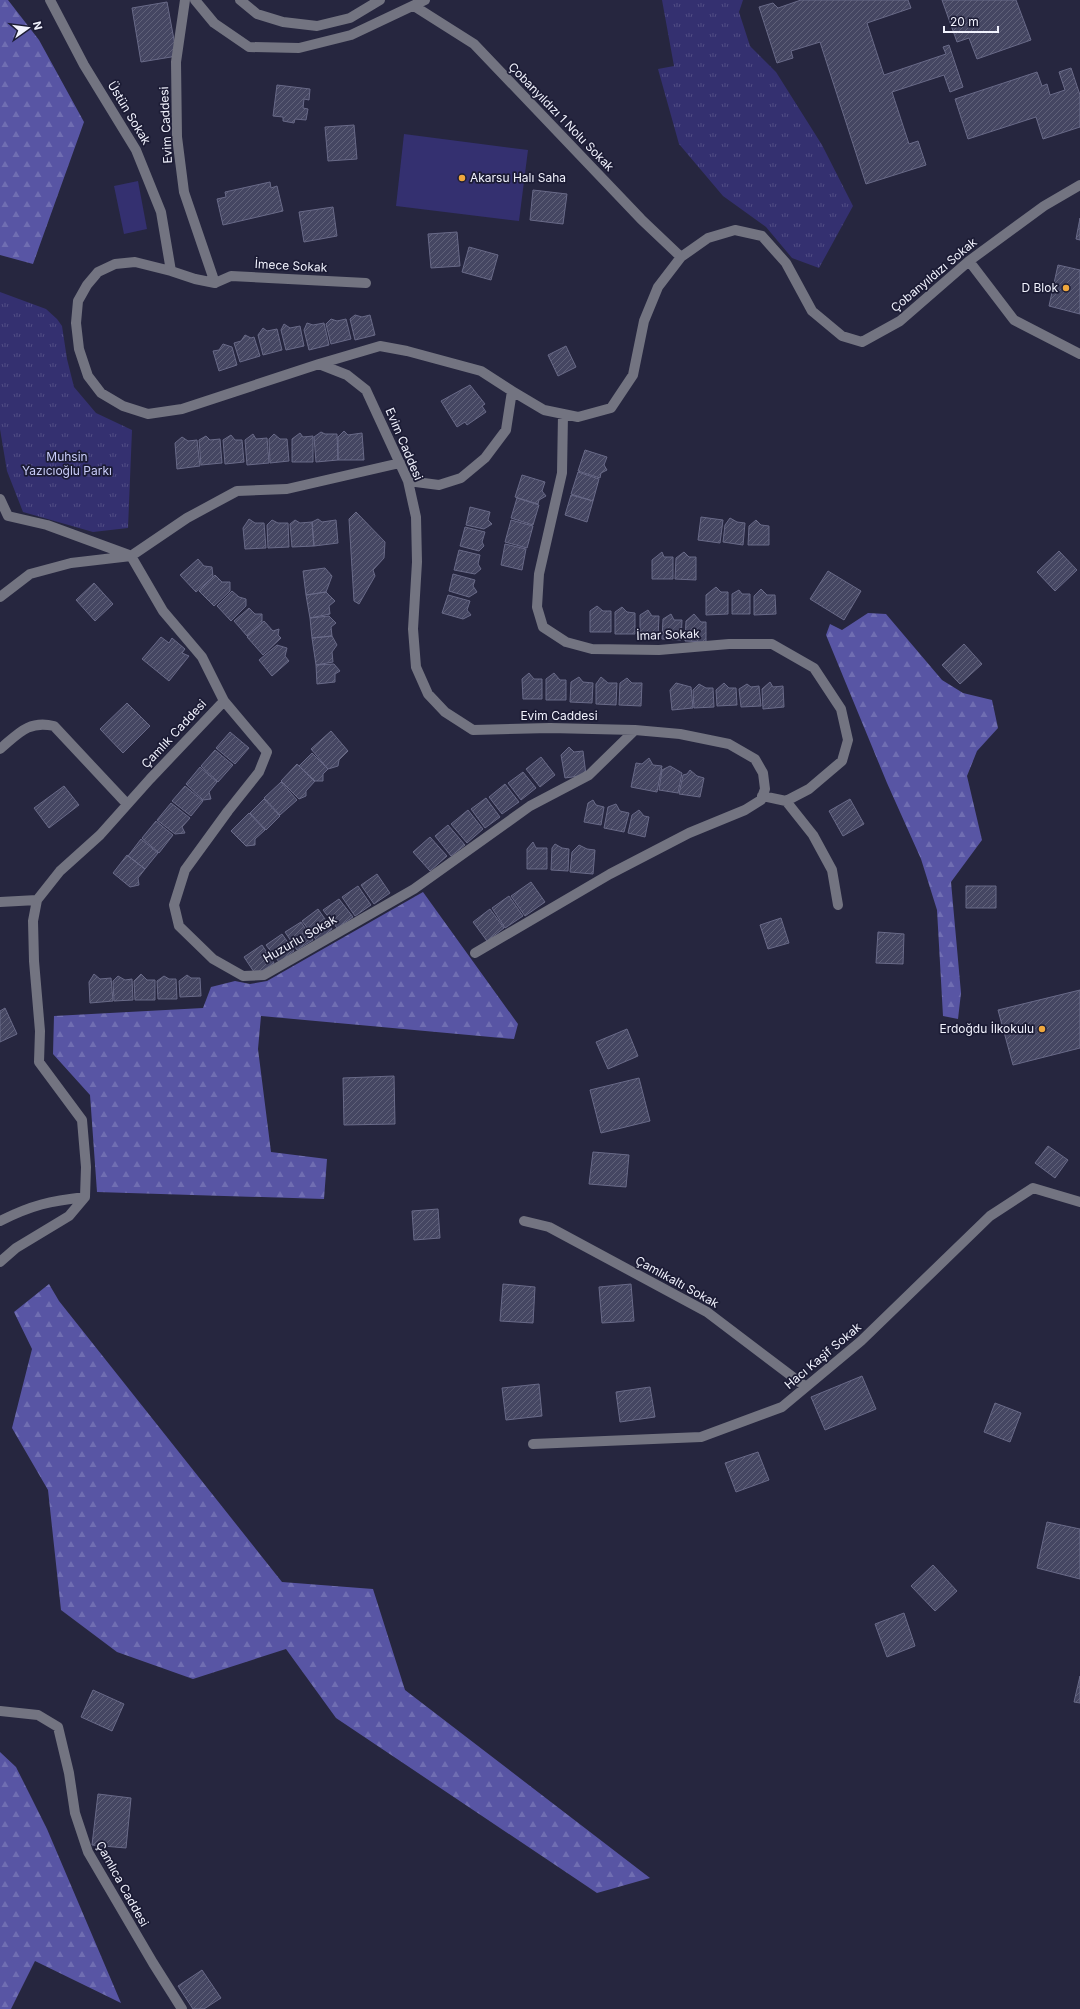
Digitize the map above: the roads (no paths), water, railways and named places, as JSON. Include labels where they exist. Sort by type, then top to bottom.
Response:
[{"type":"street","name":"Üstün Sokak","points":[[50,0],[84,65],[136,150],[161,212],[171,271]]},
{"type":"street","name":"Evim Caddesi","points":[[185,0],[176,62],[177,137],[184,192],[215,283]]},
{"type":"street","points":[[195,0],[214,23],[249,47],[299,48],[351,35],[425,0]]},
{"type":"street","points":[[240,0],[257,14],[283,22],[317,26],[350,18],[380,0]]},
{"type":"street","name":"Çobanyıldızı 1 Nolu Sokak","points":[[414,6],[474,44],[641,219],[681,256]]},
{"type":"street","name":"Çobanyıldızı Sokak","points":[[319,364],[380,346],[407,351],[481,370],[544,410],[578,417],[611,408],[633,375],[644,321],[658,287],[681,256],[708,238],[735,230],[762,236],[786,263],[812,312],[842,336],[862,342],[900,320],[969,261],[1044,206],[1080,185]]},
{"type":"street","points":[[969,261],[1014,320],[1080,354]]},
{"type":"street","points":[[215,283],[195,279],[135,262],[114,264],[98,272],[86,285],[78,302],[76,323],[79,349],[88,376],[101,393],[123,406],[148,414],[182,409],[319,364]]},
{"type":"street","name":"İmece Sokak","points":[[215,283],[231,276],[366,283]]},
{"type":"street","name":"Evim Caddesi","points":[[319,364],[347,375],[366,390],[408,481],[416,517],[417,569],[413,629],[416,667],[428,694],[445,712],[473,730],[550,728],[635,730],[680,734],[729,744],[754,759],[763,773],[765,789],[762,796]]},
{"type":"street","points":[[408,481],[439,485],[461,478],[485,458],[506,430],[512,391]]},
{"type":"street","name":"İmar Sokak","points":[[562,414],[562,473],[539,574],[537,607],[543,627],[566,642],[592,648],[659,650],[729,644],[772,644],[814,668],[841,709],[848,740],[842,761],[809,788],[786,801]]},
{"type":"street","points":[[0,597],[30,574],[71,563],[131,556],[187,518],[237,491],[287,489],[400,463]]},
{"type":"street","points":[[0,499],[8,516],[47,525],[131,556]]},
{"type":"street","name":"Çamlık Caddesi","points":[[85,1196],[86,1167],[82,1120],[39,1062],[40,1031],[34,961],[33,921],[37,900],[60,871],[100,835],[127,804],[224,701],[202,657],[163,611],[131,556]]},
{"type":"street","name":"Huzurlu Sokak","points":[[224,701],[267,752],[259,772],[228,811],[185,870],[174,905],[179,926],[213,959],[243,976],[264,975],[414,889],[530,806],[589,775],[635,730]]},
{"type":"street","points":[[0,749],[26,727],[42,723],[54,726],[127,804]]},
{"type":"street","points":[[476,953],[610,874],[689,833],[745,810],[761,800],[762,796],[786,801],[813,835],[832,870],[838,905]]},
{"type":"street","points":[[0,902],[37,900]]},
{"type":"street","name":"Hacı Kaşif Sokak","points":[[533,1444],[701,1437],[782,1407],[861,1341],[990,1216],[1033,1188],[1080,1202]]},
{"type":"street","points":[[0,1221],[27,1208],[50,1201],[85,1196]]},
{"type":"street","points":[[0,1262],[16,1248],[69,1216],[85,1196]]},
{"type":"street","name":"Çamlıkaltı Sokak","points":[[524,1221],[549,1227],[706,1312],[806,1387]]},
{"type":"street","name":"Çamlıca Caddesi","points":[[0,1711],[38,1715],[58,1727],[69,1773],[75,1813],[88,1852],[152,1964],[182,2009]]},
{"type":"place","name":"Akarsu Halı Saha","points":[[462,178]]},
{"type":"place","name":"D Blok","points":[[1066,288]]},
{"type":"place","name":"Erdoğdu İlkokulu","points":[[1042,1029]]},
{"type":"park label","name":"Muhsin Yazıcıoğlu Parkı","points":[[67,464]]}]
